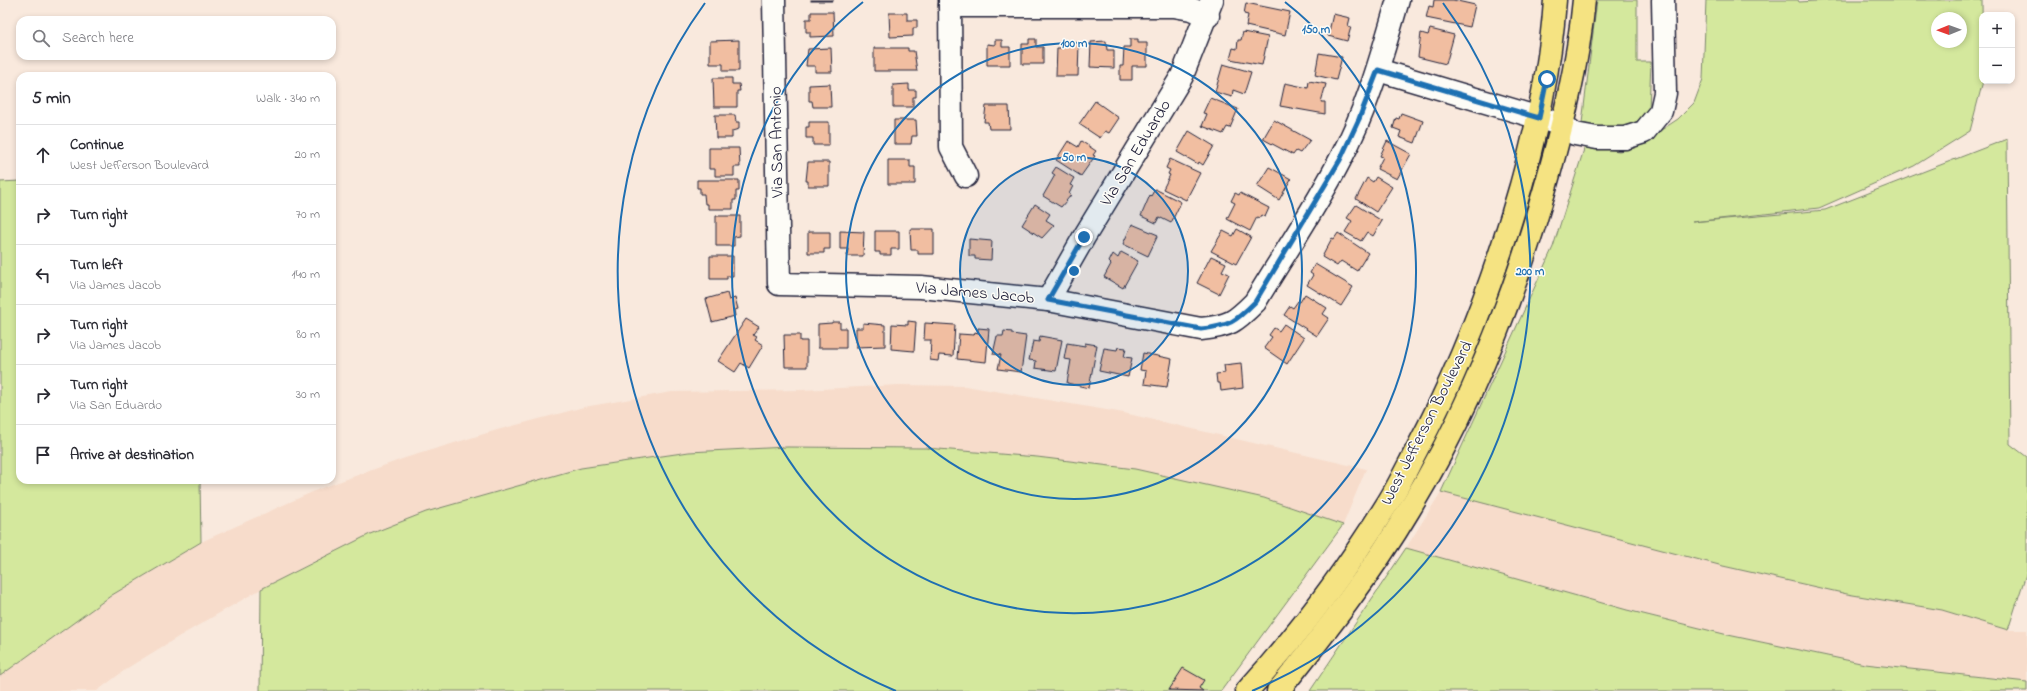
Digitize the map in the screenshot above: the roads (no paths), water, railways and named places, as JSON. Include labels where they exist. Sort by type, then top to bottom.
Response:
[{"type":"main road","name":"West Jefferson Boulevard","points":[[1247,691],[1278,656],[1336,580],[1388,505],[1442,402],[1471,336],[1494,275],[1524,176],[1539,118],[1552,38],[1555,0]]},
{"type":"main road","name":"West Jefferson Boulevard","points":[[1278,691],[1352,596],[1409,512],[1433,470],[1488,357],[1529,245],[1563,125],[1584,0]]},
{"type":"main road","points":[[1278,656],[1295,670]]},
{"type":"street","name":"Via San Antonio","points":[[774,0],[779,284]]},
{"type":"street","name":"Via James Jacob","points":[[779,284],[921,287],[1048,300],[1201,329],[1219,327],[1236,321],[1255,302],[1340,160],[1359,119],[1378,70],[1398,0]]},
{"type":"street","points":[[1378,70],[1563,125],[1575,134],[1597,138],[1625,138],[1644,132],[1661,111],[1665,93],[1663,0]]},
{"type":"street","points":[[966,176],[952,147],[950,3],[1174,6],[1191,9],[1210,8]]},
{"type":"street","name":"Via San Eduardo","points":[[1048,300],[1084,237],[1142,145],[1182,76],[1210,8]]}]
